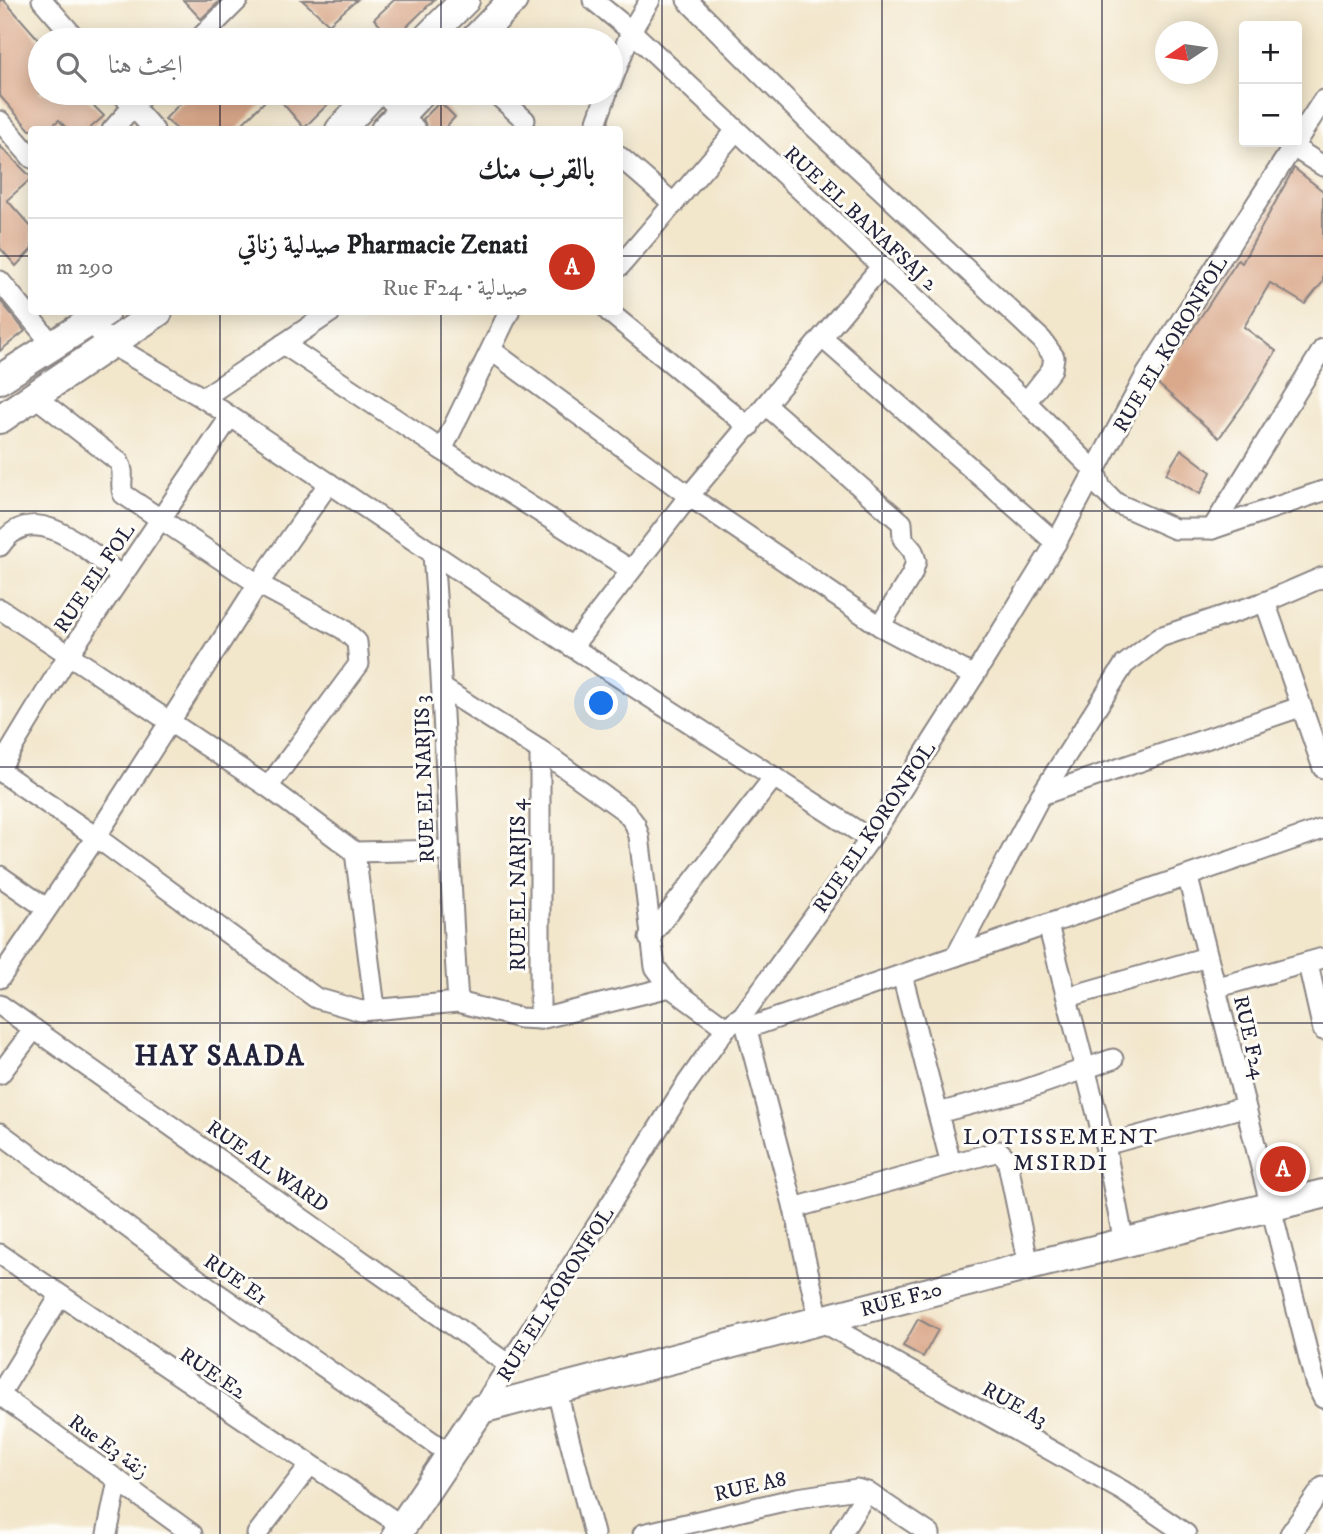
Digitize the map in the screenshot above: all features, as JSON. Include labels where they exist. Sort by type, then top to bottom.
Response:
[{"type":"street","points":[[42,0],[66,28]]},
{"type":"street","points":[[210,28],[238,0]]},
{"type":"street","points":[[437,28],[466,0]]},
{"type":"street","points":[[486,28],[513,0]]},
{"type":"street","name":"RUE EL BANAFSAJ 2","points":[[593,0],[631,31],[735,132],[1026,402],[1095,471],[1101,488],[1116,503],[1175,529],[1212,529],[1323,491]]},
{"type":"street","points":[[623,52],[631,31],[650,0]]},
{"type":"street","points":[[687,0],[810,123],[1050,349],[1054,357],[1052,369],[1026,402]]},
{"type":"street","name":"RUE EL KORONFOL","points":[[399,1530],[481,1409],[685,1086],[726,1028],[746,1021],[870,839],[1056,543],[1146,375],[1323,100]]},
{"type":"street","points":[[115,126],[128,105]]},
{"type":"street","points":[[138,105],[151,126]]},
{"type":"street","points":[[344,126],[363,105]]},
{"type":"street","points":[[508,105],[525,120]]},
{"type":"street","points":[[599,126],[597,121],[603,105]]},
{"type":"street","points":[[0,121],[28,153]]},
{"type":"street","points":[[623,263],[735,132]]},
{"type":"street","points":[[1293,148],[1323,166]]},
{"type":"street","points":[[623,160],[674,204]]},
{"type":"street","points":[[572,647],[689,496],[824,339],[880,268]]},
{"type":"street","points":[[0,281],[28,315]]},
{"type":"street","points":[[28,315],[52,344]]},
{"type":"street","points":[[0,419],[154,315]]},
{"type":"street","points":[[203,398],[327,315]]},
{"type":"street","points":[[442,450],[508,315]]},
{"type":"street","points":[[613,315],[749,428]]},
{"type":"street","points":[[0,379],[98,317],[112,345],[203,398],[572,647],[870,839]]},
{"type":"street","points":[[824,339],[1056,543]]},
{"type":"street","points":[[284,344],[442,450],[631,570]]},
{"type":"street","points":[[1212,529],[1315,372],[1323,349]]},
{"type":"street","points":[[491,350],[689,496],[880,626],[974,676]]},
{"type":"street","points":[[33,396],[114,457],[123,470],[120,485],[123,494],[163,518],[258,584],[343,629],[360,649],[359,664],[354,673],[268,787]]},
{"type":"street","points":[[767,406],[902,523],[904,539],[913,551],[916,561],[912,574],[880,626]]},
{"type":"street","name":"RUE EL FOL","points":[[0,770],[69,654],[230,417]]},
{"type":"street","points":[[0,978],[96,837],[258,584],[329,483]]},
{"type":"street","points":[[0,546],[13,529],[26,525],[41,526],[69,537],[121,576]]},
{"type":"street","name":"RUE EL NARJIS 3","points":[[433,555],[444,689],[448,850],[458,1002]]},
{"type":"street","points":[[956,956],[1041,795],[1124,664],[1140,649],[1160,637],[1265,602],[1323,577]]},
{"type":"street","points":[[1265,602],[1323,768]]},
{"type":"street","points":[[0,608],[268,787],[355,852],[448,850]]},
{"type":"street","points":[[444,689],[540,750],[626,811],[635,824],[641,851],[649,938],[655,967],[670,987],[726,1028]]},
{"type":"street","points":[[1041,795],[1300,707]]},
{"type":"street","name":"RUE EL NARJIS 4","points":[[540,750],[540,1020]]},
{"type":"street","points":[[0,770],[316,998],[361,1011],[458,1002],[520,1018],[540,1020],[670,987]]},
{"type":"street","points":[[649,938],[774,777]]},
{"type":"street","points":[[819,1320],[794,1208],[746,1021],[902,975],[1323,829]]},
{"type":"street","points":[[355,852],[374,1008]]},
{"type":"street","points":[[0,876],[46,908]]},
{"type":"street","name":"RUE F24","points":[[1188,878],[1315,1382],[1323,1398]]},
{"type":"street","points":[[1048,925],[1105,1145],[1124,1243]]},
{"type":"street","points":[[1068,997],[1207,957]]},
{"type":"street","points":[[1215,988],[1316,961],[1323,1030]]},
{"type":"street","points":[[902,975],[951,1164]]},
{"type":"street","name":"RUE AL WARD","points":[[0,1005],[509,1365]]},
{"type":"street","points":[[0,1074],[34,1029]]},
{"type":"street","points":[[938,1113],[1086,1070],[1113,1059]]},
{"type":"street","points":[[1105,1145],[1244,1107]]},
{"type":"street","name":"RUE E1","points":[[0,1133],[214,1291],[451,1455]]},
{"type":"street","points":[[794,1208],[999,1152],[1004,1155],[1029,1266]]},
{"type":"street","name":"RUE F20","points":[[481,1409],[1029,1266],[1323,1194]]},
{"type":"street","name":"RUE E2","points":[[0,1254],[309,1465],[399,1530]]},
{"type":"street","points":[[0,1394],[60,1296]]},
{"type":"street","name":"RUE A3","points":[[819,1320],[1123,1491],[1186,1534]]},
{"type":"street","points":[[556,1388],[594,1534]]},
{"type":"street","name":"Rue E3 زنقة","points":[[0,1394],[191,1534]]},
{"type":"street","points":[[257,1534],[309,1465]]},
{"type":"street","points":[[107,1534],[118,1480]]},
{"type":"street","points":[[1290,1534],[1323,1487]]},
{"type":"street","name":"RUE A8","points":[[643,1534],[797,1498],[848,1489],[867,1492]]},
{"type":"street","points":[[841,1534],[867,1492],[930,1534]]},
{"type":"building","points":[[0,0],[4,0],[29,28],[28,105],[93,105],[104,116],[93,126],[64,126],[59,120],[52,126],[28,128],[0,96]]},
{"type":"building","points":[[183,0],[221,0],[201,19]]},
{"type":"building","points":[[302,0],[357,0],[329,24]]},
{"type":"building","points":[[394,0],[434,0],[405,28],[382,28],[374,19]]},
{"type":"building","points":[[178,105],[261,105],[240,126],[173,126],[165,119]]},
{"type":"building","points":[[284,105],[327,105],[306,126],[302,126]]},
{"type":"building","points":[[437,105],[443,105],[455,117],[447,126],[426,126],[423,119]]},
{"type":"building","points":[[0,146],[28,174],[28,182],[7,200],[28,224],[28,253],[16,266],[0,248]]},
{"type":"building","points":[[1294,168],[1323,191],[1323,282],[1305,304],[1270,283],[1244,327],[1276,351],[1248,398],[1219,438],[1157,383],[1238,260],[1242,263]]},
{"type":"building","points":[[0,300],[25,331],[0,351]]},
{"type":"building","points":[[1181,449],[1211,472],[1200,494],[1166,474]]},
{"type":"building","points":[[918,1319],[938,1330],[923,1357],[903,1346]]},
{"type":"place","name":"Pharmacie Zenati صيدلية زناتي","points":[[1283,1169]]},
{"type":"district","name":"HAY SAADA","points":[[220,1055]]},
{"type":"district","name":"LOTISSEMENT MSIRDI","points":[[1061,1149]]}]
